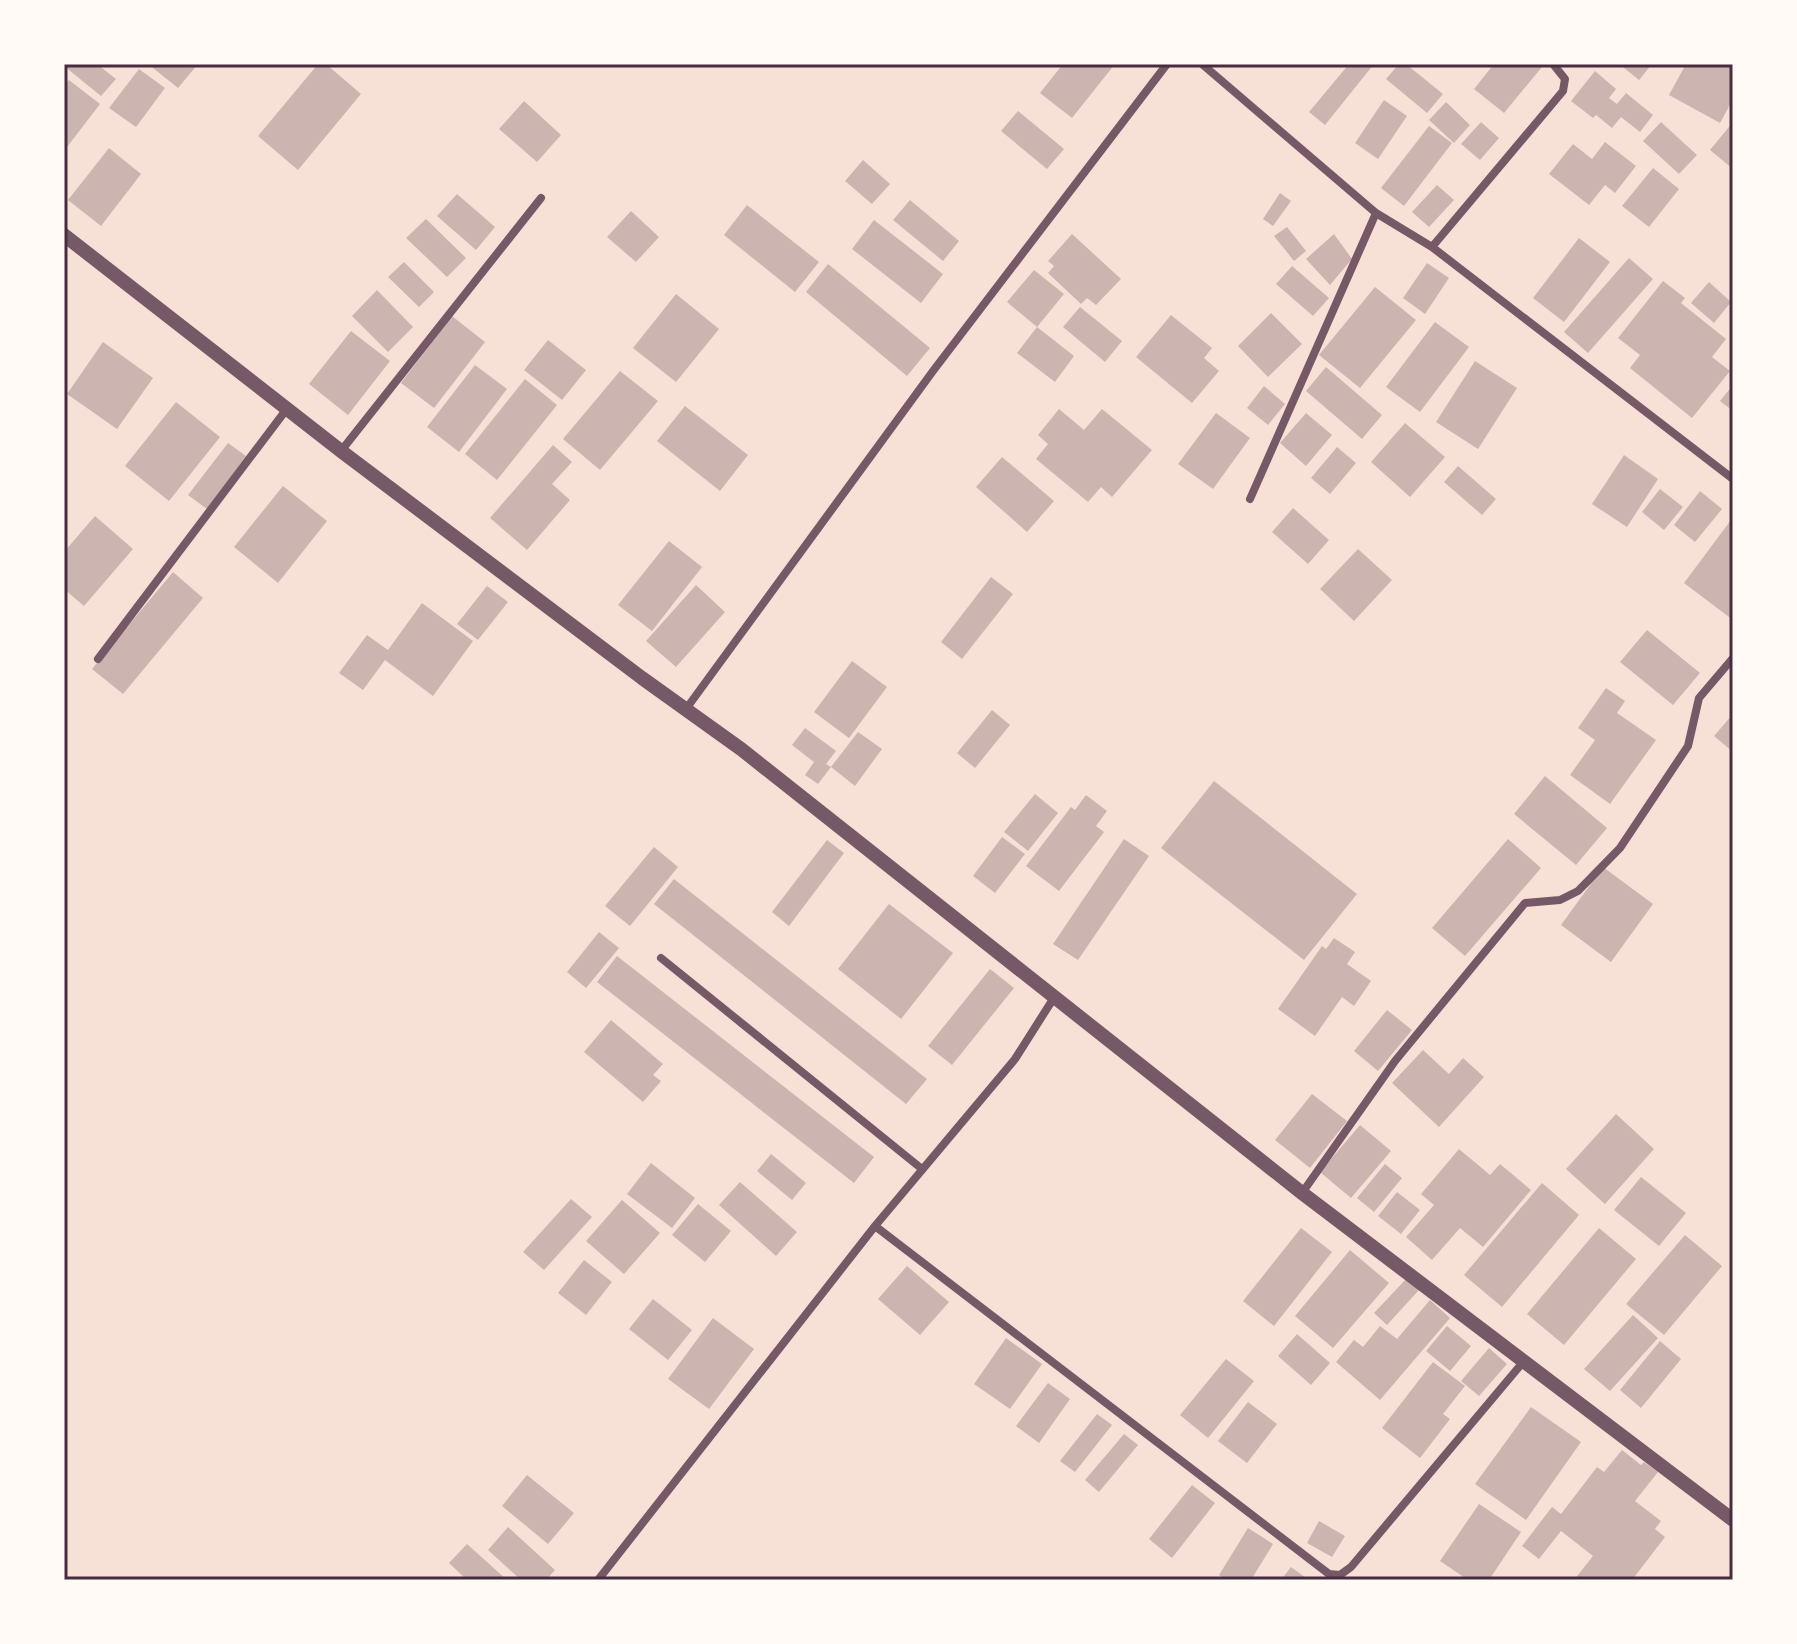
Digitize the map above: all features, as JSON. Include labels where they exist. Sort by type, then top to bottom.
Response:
[{"type":"street","points":[[686,709],[933,371],[1167,64]]},
{"type":"street","points":[[1202,64],[1376,213],[1432,247],[1733,479]]},
{"type":"street","points":[[1432,247],[1563,91],[1565,79],[1553,64]]},
{"type":"street","points":[[341,451],[541,198]]},
{"type":"street","points":[[1250,499],[1376,213]]},
{"type":"street","points":[[64,235],[286,410],[686,709],[1302,1193],[1733,1520]]},
{"type":"street","points":[[98,659],[286,410]]},
{"type":"street","points":[[1302,1193],[1395,1061],[1525,903],[1560,900],[1578,891],[1620,848],[1688,746],[1699,698],[1733,658]]},
{"type":"street","points":[[661,958],[922,1169]]},
{"type":"street","points":[[598,1580],[875,1226],[1015,1059],[1055,996]]},
{"type":"street","points":[[875,1226],[1329,1574],[1340,1575],[1351,1567],[1524,1361]]},
{"type":"building","points":[[65,64],[97,64],[116,79],[101,96]]},
{"type":"building","points":[[148,64],[198,64],[178,88]]},
{"type":"building","points":[[318,64],[326,64],[361,94],[298,170],[258,136]]},
{"type":"building","points":[[1063,64],[1115,64],[1072,118],[1040,93]]},
{"type":"building","points":[[1349,64],[1374,64],[1325,125],[1309,112]]},
{"type":"building","points":[[1399,64],[1406,64],[1443,94],[1427,113],[1386,79]]},
{"type":"building","points":[[1494,64],[1539,64],[1542,67],[1504,113],[1474,89]]},
{"type":"building","points":[[1619,64],[1652,64],[1639,80]]},
{"type":"building","points":[[1686,64],[1733,65],[1733,99],[1720,123],[1669,95]]},
{"type":"building","points":[[139,69],[165,88],[136,127],[109,108]]},
{"type":"building","points":[[1595,71],[1616,89],[1609,98],[1617,104],[1626,93],[1653,115],[1640,132],[1621,117],[1612,128],[1571,101]]},
{"type":"building","points":[[69,80],[100,104],[64,151],[64,86]]},
{"type":"building","points":[[1384,100],[1407,116],[1378,159],[1355,143]]},
{"type":"building","points":[[524,101],[561,135],[537,162],[499,129]]},
{"type":"building","points":[[1446,102],[1470,125],[1454,143],[1429,120]]},
{"type":"building","points":[[1018,111],[1064,149],[1047,169],[1001,131]]},
{"type":"building","points":[[1481,122],[1499,138],[1480,160],[1461,144]]},
{"type":"building","points":[[1661,122],[1697,155],[1679,174],[1643,141]]},
{"type":"building","points":[[1733,122],[1733,169],[1710,150]]},
{"type":"building","points":[[1429,126],[1452,143],[1404,206],[1381,188]]},
{"type":"building","points":[[1605,142],[1636,166],[1615,193],[1605,185],[1589,205],[1549,174],[1573,144],[1592,159]]},
{"type":"building","points":[[109,148],[141,174],[101,226],[68,200]]},
{"type":"building","points":[[863,160],[890,184],[872,204],[845,181]]},
{"type":"building","points":[[1653,168],[1679,189],[1649,227],[1622,206]]},
{"type":"building","points":[[1437,185],[1454,200],[1429,227],[1412,212]]},
{"type":"building","points":[[1280,193],[1291,201],[1273,226],[1263,219]]},
{"type":"building","points":[[457,194],[495,227],[476,250],[437,216]]},
{"type":"building","points":[[910,200],[959,241],[943,261],[893,220]]},
{"type":"building","points":[[747,205],[819,262],[795,292],[724,235]]},
{"type":"building","points":[[631,211],[659,237],[636,262],[607,237]]},
{"type":"building","points":[[426,219],[466,258],[447,277],[406,238]]},
{"type":"building","points":[[874,220],[943,274],[921,303],[852,249]]},
{"type":"building","points":[[1287,227],[1306,251],[1294,261],[1274,236]]},
{"type":"building","points":[[1072,234],[1121,279],[1096,305],[1087,298],[1081,304],[1048,273],[1054,266],[1048,261]]},
{"type":"building","points":[[1334,234],[1352,259],[1330,285],[1306,259]]},
{"type":"building","points":[[1579,238],[1610,262],[1564,322],[1533,298]]},
{"type":"building","points":[[1629,258],[1653,279],[1588,353],[1564,332]]},
{"type":"building","points":[[404,262],[434,292],[419,307],[388,277]]},
{"type":"building","points":[[1427,263],[1449,278],[1425,314],[1403,298]]},
{"type":"building","points":[[828,264],[930,348],[907,376],[806,292]]},
{"type":"building","points":[[1292,266],[1329,298],[1313,316],[1276,284]]},
{"type":"building","points":[[1034,270],[1064,294],[1037,327],[1007,302]]},
{"type":"building","points":[[1663,281],[1685,298],[1681,303],[1726,339],[1712,357],[1730,371],[1692,418],[1630,368],[1640,355],[1618,338]]},
{"type":"building","points":[[1709,282],[1731,302],[1714,323],[1691,303]]},
{"type":"building","points":[[1375,287],[1416,320],[1360,388],[1319,355]]},
{"type":"building","points":[[377,290],[413,327],[388,352],[352,316]]},
{"type":"building","points":[[676,294],[719,329],[676,382],[633,348]]},
{"type":"building","points":[[1080,307],[1122,341],[1105,362],[1063,327]]},
{"type":"building","points":[[1271,313],[1302,344],[1268,377],[1238,346]]},
{"type":"building","points":[[1171,315],[1212,348],[1204,358],[1219,371],[1192,403],[1136,357]]},
{"type":"building","points":[[452,316],[485,342],[434,408],[401,383]]},
{"type":"building","points":[[1435,322],[1469,347],[1420,412],[1386,387]]},
{"type":"building","points":[[1037,327],[1074,356],[1055,382],[1017,353]]},
{"type":"building","points":[[351,331],[390,361],[348,415],[309,384]]},
{"type":"building","points":[[548,340],[586,370],[562,400],[524,370]]},
{"type":"building","points":[[103,342],[153,378],[117,429],[67,394]]},
{"type":"building","points":[[1475,361],[1517,388],[1478,449],[1436,422]]},
{"type":"building","points":[[475,365],[507,389],[459,452],[427,427]]},
{"type":"building","points":[[1326,367],[1382,415],[1362,439],[1306,391]]},
{"type":"building","points":[[620,371],[658,401],[600,470],[563,439]]},
{"type":"building","points":[[525,379],[557,405],[497,480],[465,454]]},
{"type":"building","points":[[1733,385],[1733,411],[1720,401]]},
{"type":"building","points":[[1264,386],[1285,404],[1268,425],[1247,408]]},
{"type":"building","points":[[176,402],[220,437],[169,501],[125,466]]},
{"type":"building","points":[[685,406],[748,455],[720,491],[657,441]]},
{"type":"building","points":[[1059,409],[1084,430],[1102,409],[1152,450],[1112,497],[1101,487],[1088,502],[1036,459],[1048,444],[1038,435]]},
{"type":"building","points":[[1216,413],[1250,438],[1213,489],[1178,464]]},
{"type":"building","points":[[1306,413],[1332,435],[1306,466],[1280,443]]},
{"type":"building","points":[[1405,423],[1445,457],[1410,497],[1371,462]]},
{"type":"building","points":[[228,443],[246,456],[207,509],[188,495]]},
{"type":"building","points":[[553,445],[572,462],[552,484],[570,500],[527,550],[490,518]]},
{"type":"building","points":[[1337,447],[1356,463],[1330,494],[1311,478]]},
{"type":"building","points":[[1624,455],[1658,479],[1627,527],[1592,504]]},
{"type":"building","points":[[1002,457],[1054,501],[1027,532],[976,487]]},
{"type":"building","points":[[1458,466],[1496,499],[1482,515],[1444,482]]},
{"type":"building","points":[[283,486],[327,521],[278,583],[234,547]]},
{"type":"building","points":[[1660,489],[1683,507],[1664,530],[1642,512]]},
{"type":"building","points":[[1700,491],[1722,509],[1695,542],[1674,525]]},
{"type":"building","points":[[1293,508],[1329,540],[1308,564],[1272,532]]},
{"type":"building","points":[[95,516],[133,549],[84,606],[64,589],[64,552]]},
{"type":"building","points":[[1731,520],[1733,522],[1733,620],[1684,583]]},
{"type":"building","points":[[669,541],[702,567],[652,631],[618,605]]},
{"type":"building","points":[[1358,549],[1392,580],[1354,621],[1320,589]]},
{"type":"building","points":[[173,572],[203,598],[123,694],[92,669]]},
{"type":"building","points":[[991,577],[1013,594],[962,659],[941,642]]},
{"type":"building","points":[[696,585],[725,612],[676,667],[646,641]]},
{"type":"building","points":[[487,586],[508,602],[478,640],[457,624]]},
{"type":"building","points":[[422,603],[473,641],[433,696],[385,660],[363,690],[339,673],[367,635],[388,650]]},
{"type":"building","points":[[1647,630],[1700,673],[1673,705],[1620,662]]},
{"type":"building","points":[[852,661],[887,687],[849,738],[814,712]]},
{"type":"building","points":[[1606,688],[1625,701],[1617,713],[1656,740],[1610,804],[1570,775],[1595,740],[1578,728]]},
{"type":"building","points":[[992,710],[1010,725],[975,768],[957,753]]},
{"type":"building","points":[[1733,714],[1733,752],[1714,736]]},
{"type":"building","points":[[805,728],[836,751],[826,764],[831,767],[818,784],[805,775],[814,762],[792,745]]},
{"type":"building","points":[[858,732],[882,749],[855,786],[831,767]]},
{"type":"building","points":[[1545,776],[1607,828],[1576,865],[1514,814]]},
{"type":"building","points":[[1214,781],[1357,894],[1304,960],[1161,848]]},
{"type":"building","points":[[1035,794],[1058,813],[1028,851],[1004,832]]},
{"type":"building","points":[[1086,795],[1107,811],[1096,826],[1104,832],[1059,891],[1026,866],[1071,807],[1075,810]]},
{"type":"building","points":[[1002,837],[1025,854],[995,893],[973,876]]},
{"type":"building","points":[[1124,839],[1149,856],[1078,960],[1053,944]]},
{"type":"building","points":[[1508,839],[1541,868],[1465,956],[1432,928]]},
{"type":"building","points":[[827,840],[844,853],[789,926],[772,912]]},
{"type":"building","points":[[654,847],[678,867],[630,926],[605,906]]},
{"type":"building","points":[[1603,867],[1653,904],[1611,962],[1561,925]]},
{"type":"building","points":[[674,879],[927,1079],[906,1104],[654,904]]},
{"type":"building","points":[[889,904],[953,953],[901,1019],[838,969]]},
{"type":"building","points":[[599,932],[619,948],[586,988],[567,972]]},
{"type":"building","points":[[1334,938],[1355,952],[1347,964],[1371,981],[1354,1006],[1342,997],[1315,1036],[1278,1009],[1322,946],[1326,949]]},
{"type":"building","points":[[617,956],[874,1157],[854,1183],[597,982]]},
{"type":"building","points":[[990,969],[1014,988],[952,1065],[928,1046]]},
{"type":"building","points":[[1387,1010],[1412,1030],[1378,1071],[1354,1051]]},
{"type":"building","points":[[611,1020],[663,1064],[653,1075],[661,1081],[643,1102],[584,1052]]},
{"type":"building","points":[[1423,1050],[1449,1074],[1463,1058],[1484,1077],[1439,1127],[1392,1083]]},
{"type":"building","points":[[1312,1094],[1347,1121],[1310,1168],[1275,1140]]},
{"type":"building","points":[[1616,1114],[1654,1149],[1605,1204],[1566,1169]]},
{"type":"building","points":[[1360,1125],[1391,1151],[1351,1198],[1320,1172]]},
{"type":"building","points":[[1459,1149],[1490,1175],[1500,1164],[1531,1190],[1483,1247],[1460,1228],[1432,1260],[1406,1237],[1434,1205],[1421,1194]]},
{"type":"building","points":[[771,1154],[806,1183],[792,1200],[757,1171]]},
{"type":"building","points":[[651,1163],[695,1198],[672,1228],[627,1194]]},
{"type":"building","points":[[1385,1164],[1402,1178],[1374,1212],[1357,1198]]},
{"type":"building","points":[[1641,1177],[1686,1213],[1659,1246],[1614,1210]]},
{"type":"building","points":[[740,1182],[797,1232],[776,1256],[719,1205]]},
{"type":"building","points":[[1542,1183],[1579,1215],[1502,1307],[1464,1275]]},
{"type":"building","points":[[1397,1192],[1420,1210],[1401,1234],[1378,1216]]},
{"type":"building","points":[[571,1199],[592,1217],[544,1270],[523,1252]]},
{"type":"building","points":[[622,1200],[660,1233],[624,1274],[586,1241]]},
{"type":"building","points":[[698,1204],[731,1231],[705,1262],[672,1235]]},
{"type":"building","points":[[1301,1228],[1332,1252],[1274,1326],[1243,1301]]},
{"type":"building","points":[[1599,1228],[1636,1259],[1564,1345],[1527,1314]]},
{"type":"building","points":[[1685,1235],[1722,1266],[1664,1335],[1626,1304]]},
{"type":"building","points":[[1350,1250],[1389,1283],[1333,1348],[1295,1316]]},
{"type":"building","points":[[584,1260],[612,1282],[586,1315],[558,1293]]},
{"type":"building","points":[[907,1266],[949,1302],[920,1335],[878,1299]]},
{"type":"building","points":[[1407,1278],[1419,1290],[1387,1325],[1374,1313]]},
{"type":"building","points":[[653,1299],[692,1330],[668,1360],[629,1329]]},
{"type":"building","points":[[1430,1300],[1450,1318],[1380,1400],[1336,1362],[1354,1340],[1363,1347],[1380,1326],[1397,1339]]},
{"type":"building","points":[[1633,1315],[1658,1338],[1610,1391],[1584,1369]]},
{"type":"building","points":[[713,1318],[754,1349],[709,1409],[668,1379]]},
{"type":"building","points":[[1447,1326],[1471,1346],[1450,1371],[1426,1351]]},
{"type":"building","points":[[1297,1334],[1330,1363],[1311,1385],[1278,1356]]},
{"type":"building","points":[[1006,1338],[1042,1364],[1010,1409],[974,1384]]},
{"type":"building","points":[[1660,1341],[1681,1359],[1641,1408],[1620,1390]]},
{"type":"building","points":[[1489,1348],[1507,1364],[1479,1396],[1461,1381]]},
{"type":"building","points":[[1226,1359],[1254,1381],[1208,1438],[1180,1415]]},
{"type":"building","points":[[1433,1362],[1465,1386],[1443,1414],[1450,1419],[1420,1458],[1382,1428]]},
{"type":"building","points":[[1048,1383],[1070,1399],[1039,1443],[1016,1426]]},
{"type":"building","points":[[1248,1402],[1277,1424],[1247,1463],[1218,1441]]},
{"type":"building","points":[[1531,1407],[1581,1442],[1526,1520],[1475,1484]]},
{"type":"building","points":[[1097,1414],[1112,1425],[1075,1472],[1060,1461]]},
{"type":"building","points":[[1124,1434],[1138,1445],[1099,1492],[1085,1480]]},
{"type":"building","points":[[1622,1450],[1641,1465],[1644,1462],[1658,1472],[1635,1501],[1661,1521],[1655,1529],[1665,1537],[1632,1580],[1574,1580],[1593,1556],[1561,1531],[1539,1559],[1522,1546],[1552,1507],[1561,1514],[1597,1467],[1604,1472]]},
{"type":"building","points":[[527,1475],[574,1513],[548,1544],[502,1506]]},
{"type":"building","points":[[1192,1485],[1215,1503],[1172,1558],[1149,1539]]},
{"type":"building","points":[[1479,1504],[1521,1532],[1489,1580],[1468,1580],[1440,1561]]},
{"type":"building","points":[[1319,1521],[1345,1536],[1332,1557],[1307,1543]]},
{"type":"building","points":[[508,1527],[555,1570],[546,1580],[521,1580],[488,1550]]},
{"type":"building","points":[[1248,1528],[1273,1544],[1251,1580],[1227,1580],[1219,1575]]},
{"type":"building","points":[[467,1544],[507,1580],[467,1580],[449,1563]]},
{"type":"building","points":[[1291,1567],[1309,1580],[1281,1580]]}]
